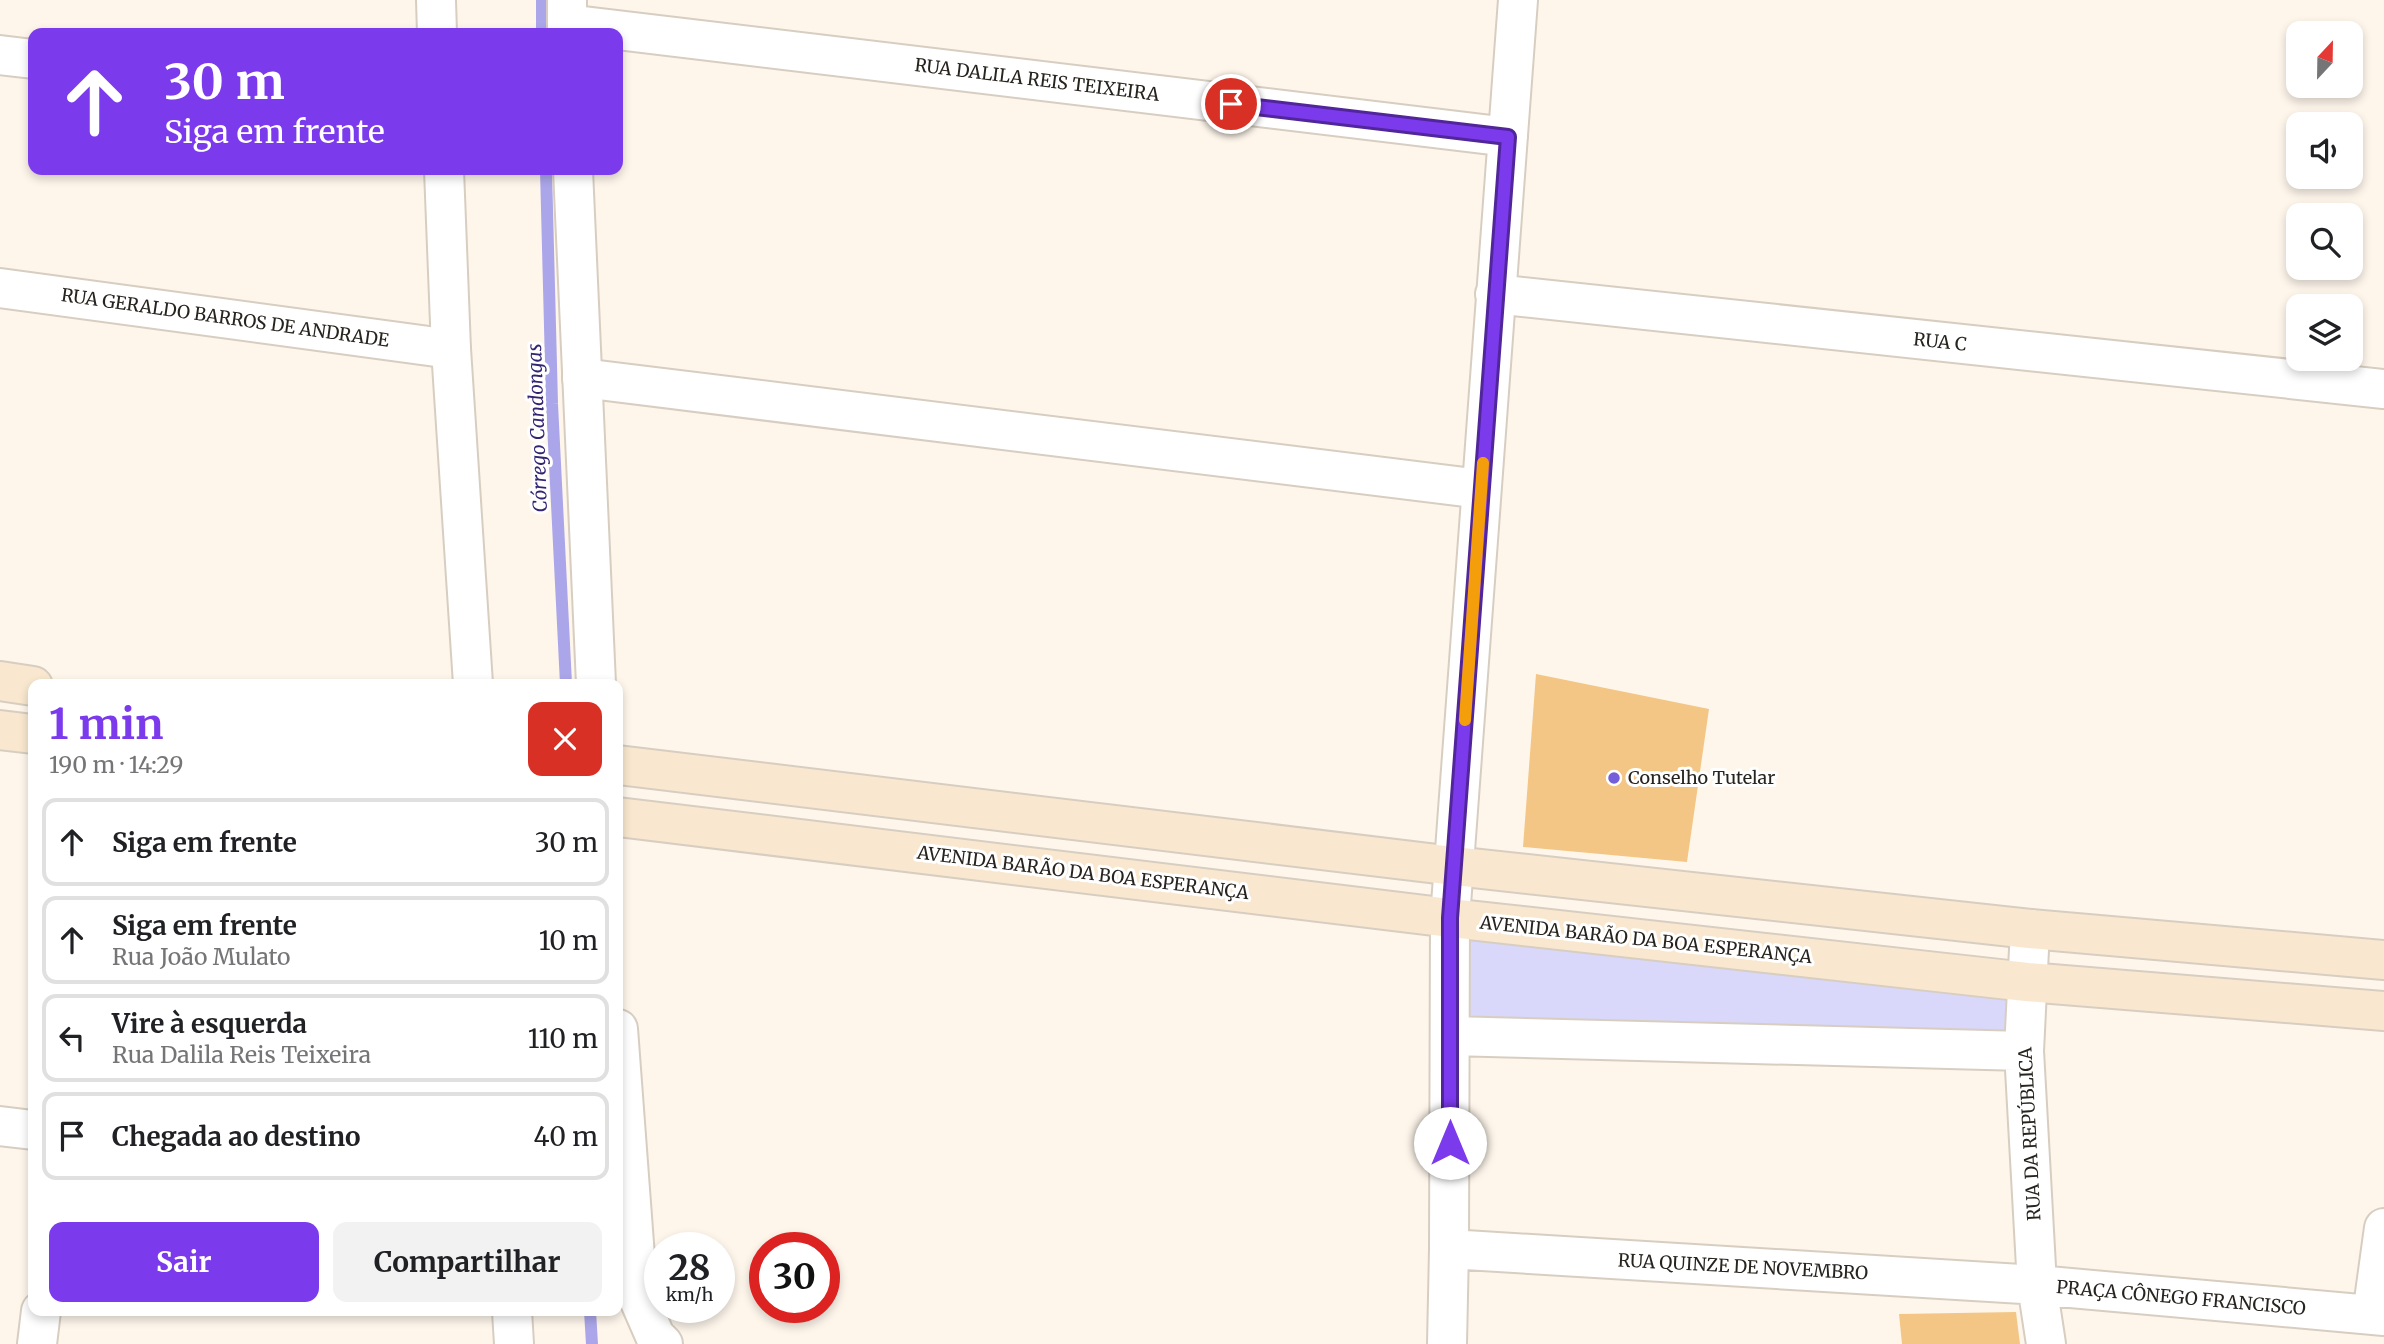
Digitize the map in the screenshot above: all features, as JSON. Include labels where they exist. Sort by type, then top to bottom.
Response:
[{"type":"main road","points":[[0,681],[28,685]]},
{"type":"main road","points":[[0,730],[28,733]]},
{"type":"main road","points":[[623,766],[1454,866],[2030,929],[2384,960]]},
{"type":"main road","points":[[874,848],[876,797]]},
{"type":"main road","name":"AVENIDA BARÃO DA BOA ESPERANÇA","points":[[623,818],[1450,918],[2027,982],[2384,1011]]},
{"type":"street","points":[[436,0],[438,28]]},
{"type":"street","points":[[1447,1344],[1450,918],[1518,0]]},
{"type":"street","name":"RUA DALILA REIS TEIXEIRA","points":[[567,19],[1508,137]]},
{"type":"street","points":[[0,55],[28,58]]},
{"type":"street","points":[[444,175],[451,349],[473,679]]},
{"type":"street","points":[[573,175],[596,679]]},
{"type":"street","name":"RUA GERALDO BARROS DE ANDRADE","points":[[0,288],[451,349]]},
{"type":"street","name":"RUA C","points":[[1495,294],[2384,389]]},
{"type":"street","points":[[582,377],[1481,489]]},
{"type":"street","name":"RUA DA REPÚBLICA","points":[[2030,929],[2024,1051],[2038,1285]]},
{"type":"street","points":[[1450,1036],[2024,1051]]},
{"type":"street","points":[[623,1093],[639,1297],[659,1340]]},
{"type":"street","points":[[0,1126],[28,1129]]},
{"type":"street","points":[[2378,1315],[2384,1228]]},
{"type":"street","name":"RUA QUINZE DE NOVEMBRO","points":[[1449,1249],[2038,1285]]},
{"type":"street","name":"PRAÇA CÔNEGO FRANCISCO","points":[[2046,1344],[2038,1285],[2378,1315]]},
{"type":"street","points":[[37,1344],[40,1316]]},
{"type":"street","points":[[512,1316],[514,1344]]},
{"type":"shaded area","points":[[1460,925],[2024,990],[2020,1049],[1461,1019]]},
{"type":"building","name":"Conselho Tutelar","points":[[1536,674],[1709,709],[1687,862],[1523,847]]},
{"type":"building","points":[[2016,1312],[2020,1344],[1902,1344],[1899,1314]]},
{"type":"waterway","name":"Córrego Candongas","points":[[542,0],[542,28]]},
{"type":"waterway","name":"Córrego Candongas","points":[[546,175],[552,404],[566,679]]},
{"type":"waterway","name":"Córrego Candongas","points":[[590,1316],[592,1344]]},
{"type":"slow traffic","points":[[1465,720],[1483,463]]},
{"type":"place","name":"Conselho Tutelar","points":[[1614,778]]},
{"type":"route","points":[[1231,104],[1508,137],[1450,918],[1450,1143]]}]
